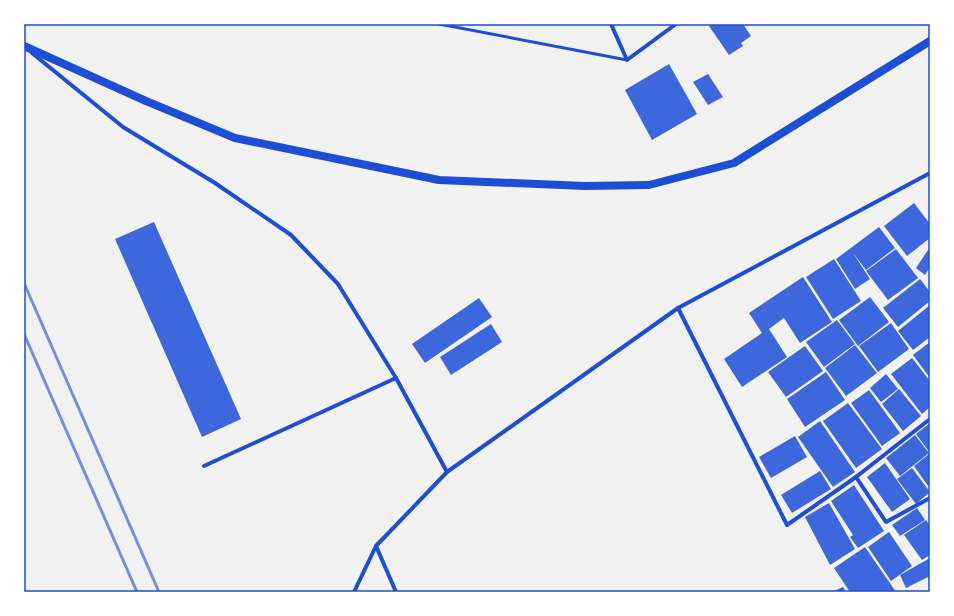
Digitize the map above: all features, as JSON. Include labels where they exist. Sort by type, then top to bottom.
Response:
[{"type":"main road","points":[[24,46],[146,101],[235,138],[439,180],[585,186],[649,185],[734,163],[930,41]]},
{"type":"street","points":[[611,24],[627,60],[676,24]]},
{"type":"street","points":[[24,46],[123,127],[215,183],[292,235],[338,284],[396,378],[447,472]]},
{"type":"street","points":[[354,592],[376,546],[447,472],[678,308],[930,173]]},
{"type":"street","points":[[678,308],[787,525],[856,477],[930,419]]},
{"type":"street","points":[[204,466],[396,378]]},
{"type":"street","points":[[856,477],[886,522],[930,498]]},
{"type":"street","points":[[376,546],[396,592]]},
{"type":"lane","points":[[439,24],[627,60]]},
{"type":"building","points":[[712,24],[743,24],[751,36],[741,43],[743,46],[729,55],[709,26]]},
{"type":"building","points":[[669,64],[697,114],[652,140],[625,90]]},
{"type":"building","points":[[708,74],[723,97],[708,105],[693,82]]},
{"type":"building","points":[[914,203],[930,224],[930,238],[907,256],[884,226]]},
{"type":"building","points":[[154,222],[241,419],[202,437],[115,239]]},
{"type":"building","points":[[879,227],[895,248],[866,270],[853,253],[870,279],[855,289],[836,259]]},
{"type":"building","points":[[930,247],[930,267],[925,275],[916,268]]},
{"type":"building","points":[[896,249],[918,278],[888,300],[866,271]]},
{"type":"building","points":[[834,259],[861,301],[833,319],[806,277]]},
{"type":"building","points":[[803,277],[832,322],[800,343],[784,318],[769,329],[787,357],[742,387],[724,359],[762,333],[749,313]]},
{"type":"building","points":[[920,279],[930,292],[930,301],[898,327],[883,308]]},
{"type":"building","points":[[870,297],[889,322],[858,346],[839,320]]},
{"type":"building","points":[[479,298],[492,317],[425,363],[412,344]]},
{"type":"building","points":[[930,305],[930,337],[913,350],[898,331]]},
{"type":"building","points":[[837,320],[855,344],[824,367],[806,342]]},
{"type":"building","points":[[891,323],[909,349],[878,372],[859,346]]},
{"type":"building","points":[[491,324],[502,342],[451,375],[440,357]]},
{"type":"building","points":[[930,342],[930,378],[913,355]]},
{"type":"building","points":[[855,345],[877,373],[846,396],[825,368]]},
{"type":"building","points":[[805,346],[823,371],[786,397],[768,372]]},
{"type":"building","points":[[912,358],[930,381],[930,407],[922,414],[891,374]]},
{"type":"building","points":[[826,372],[845,400],[805,427],[787,399]]},
{"type":"building","points":[[886,374],[898,389],[881,402],[870,388]]},
{"type":"building","points":[[899,389],[921,416],[903,431],[882,404]]},
{"type":"building","points":[[869,390],[900,433],[882,446],[851,403]]},
{"type":"building","points":[[848,403],[882,449],[856,468],[823,421]]},
{"type":"building","points":[[820,421],[855,472],[833,487],[798,437]]},
{"type":"building","points":[[930,423],[930,453],[916,434]]},
{"type":"building","points":[[915,435],[929,453],[900,476],[886,458]]},
{"type":"building","points":[[795,436],[807,457],[771,478],[759,457]]},
{"type":"building","points":[[929,454],[930,484],[928,486],[914,466]]},
{"type":"building","points":[[885,463],[910,499],[892,512],[867,477]]},
{"type":"building","points":[[912,468],[930,492],[916,504],[897,479]]},
{"type":"building","points":[[820,471],[831,489],[792,513],[781,495]]},
{"type":"building","points":[[854,485],[884,531],[858,548],[850,537],[853,535],[831,501]]},
{"type":"building","points":[[829,503],[855,549],[830,565],[805,517]]},
{"type":"building","points":[[917,508],[925,520],[900,536],[892,525]]},
{"type":"building","points":[[926,520],[930,526],[930,555],[922,560],[904,535]]},
{"type":"building","points":[[889,532],[912,566],[891,581],[868,547]]},
{"type":"building","points":[[865,547],[896,592],[850,592],[834,568]]},
{"type":"building","points":[[930,558],[930,576],[906,588],[900,575]]},
{"type":"building","points":[[843,587],[846,592],[832,592]]},
{"type":"railway","points":[[24,283],[159,592]]},
{"type":"railway","points":[[24,334],[137,592]]}]
